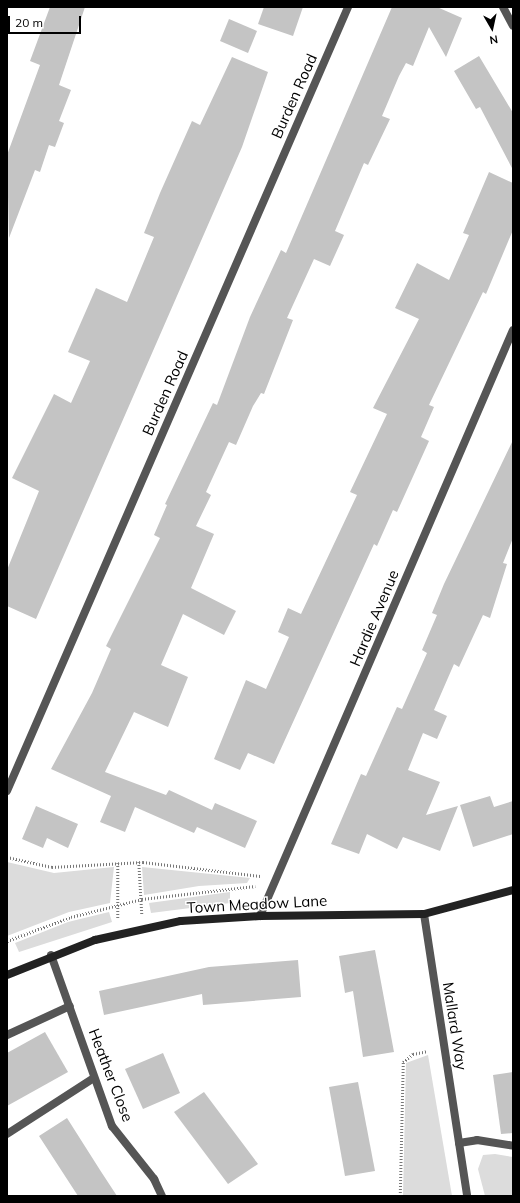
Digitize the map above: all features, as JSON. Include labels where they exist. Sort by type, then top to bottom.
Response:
[{"type":"street","name":"Burden Road","points":[[7,790],[348,7]]},
{"type":"street","points":[[503,7],[513,26]]},
{"type":"street","name":"Hardie Avenue","points":[[260,916],[513,330]]},
{"type":"street","name":"Town Meadow Lane","points":[[7,974],[52,955],[121,934],[181,922],[260,916],[424,914],[513,890]]},
{"type":"street","name":"Mallard Way","points":[[424,914],[467,1196]]},
{"type":"street","name":"Heather Close","points":[[52,955],[112,1126],[154,1179],[162,1196]]},
{"type":"street","points":[[7,1035],[70,1006]]},
{"type":"street","points":[[7,1134],[94,1078]]},
{"type":"street","points":[[459,1143],[477,1140],[513,1146]]},
{"type":"path","points":[[7,857],[52,867],[139,862],[275,882]]},
{"type":"path","points":[[139,862],[140,900],[145,929]]},
{"type":"path","points":[[118,863],[116,906],[121,934]]},
{"type":"path","points":[[7,941],[71,917],[140,900],[275,882]]},
{"type":"path","points":[[400,1196],[403,1062],[413,1054],[444,1048]]},
{"type":"shaded area","points":[[7,862],[54,873],[114,867],[110,903],[69,912],[7,936]]},
{"type":"shaded area","points":[[142,867],[250,878],[247,883],[199,886],[144,895]]},
{"type":"shaded area","points":[[230,892],[230,903],[151,913],[149,903]]},
{"type":"shaded area","points":[[109,912],[112,922],[19,952],[15,943],[68,922]]},
{"type":"shaded area","points":[[428,1055],[452,1196],[403,1196],[406,1063]]},
{"type":"shaded area","points":[[495,1154],[513,1157],[513,1196],[485,1196],[478,1169],[483,1155]]},
{"type":"building","points":[[50,7],[85,7],[59,85],[71,90],[59,121],[64,123],[55,147],[49,145],[40,172],[35,170],[9,238],[7,155],[40,65],[30,61]]},
{"type":"building","points":[[264,7],[303,7],[293,36],[258,24]]},
{"type":"building","points":[[392,7],[437,7],[462,18],[446,57],[429,27],[413,66],[406,63],[382,116],[390,119],[368,165],[364,163],[335,231],[344,235],[330,266],[314,259],[287,318],[293,320],[264,394],[261,393],[253,406],[236,445],[229,442],[206,492],[211,495],[196,526],[214,534],[191,588],[236,611],[224,635],[183,614],[161,665],[188,677],[168,727],[134,712],[105,772],[166,795],[169,790],[212,810],[215,803],[257,821],[245,848],[197,827],[194,833],[135,807],[125,832],[100,822],[111,796],[51,769],[92,693],[111,649],[106,646],[160,538],[154,535],[167,505],[165,504],[213,403],[217,405],[250,317],[281,250],[286,253]]},
{"type":"building","points":[[229,19],[257,31],[248,53],[220,41]]},
{"type":"building","points":[[479,56],[513,113],[513,170],[480,107],[476,109],[454,71]]},
{"type":"building","points":[[232,57],[268,72],[242,147],[36,619],[7,606],[7,570],[39,491],[12,478],[54,394],[71,403],[90,361],[68,352],[96,288],[127,302],[154,237],[144,233],[160,193],[192,121],[200,125]]},
{"type":"building","points":[[489,172],[513,183],[513,230],[486,294],[483,292],[429,405],[434,407],[421,437],[429,441],[397,512],[393,510],[377,546],[374,544],[274,764],[248,753],[240,770],[214,759],[246,680],[266,689],[289,637],[278,632],[288,608],[301,614],[357,495],[350,492],[387,414],[373,408],[419,319],[395,308],[417,263],[449,280],[469,235],[463,233]]},
{"type":"building","points":[[513,440],[513,538],[503,563],[507,564],[490,618],[483,615],[459,667],[454,664],[434,710],[447,716],[437,739],[423,733],[408,770],[440,782],[426,815],[458,806],[440,851],[403,837],[397,849],[367,834],[359,854],[331,844],[361,774],[366,776],[397,707],[402,709],[427,653],[422,650],[437,615],[432,613],[444,584]]},
{"type":"building","points":[[490,796],[494,807],[513,801],[513,834],[473,847],[460,805]]},
{"type":"building","points":[[36,806],[78,824],[68,848],[47,838],[43,848],[22,839]]},
{"type":"building","points":[[375,950],[394,1052],[363,1057],[353,991],[345,993],[339,956]]},
{"type":"building","points":[[298,960],[301,997],[203,1005],[202,994],[104,1015],[99,991],[209,967]]},
{"type":"building","points":[[45,1032],[68,1072],[7,1106],[7,1053]]},
{"type":"building","points":[[163,1053],[180,1093],[143,1109],[125,1069]]},
{"type":"building","points":[[513,1072],[513,1133],[501,1134],[493,1075]]},
{"type":"building","points":[[358,1082],[375,1171],[345,1176],[329,1087]]},
{"type":"building","points":[[204,1092],[258,1164],[228,1184],[174,1112]]},
{"type":"building","points":[[67,1118],[117,1196],[78,1196],[39,1136]]}]
